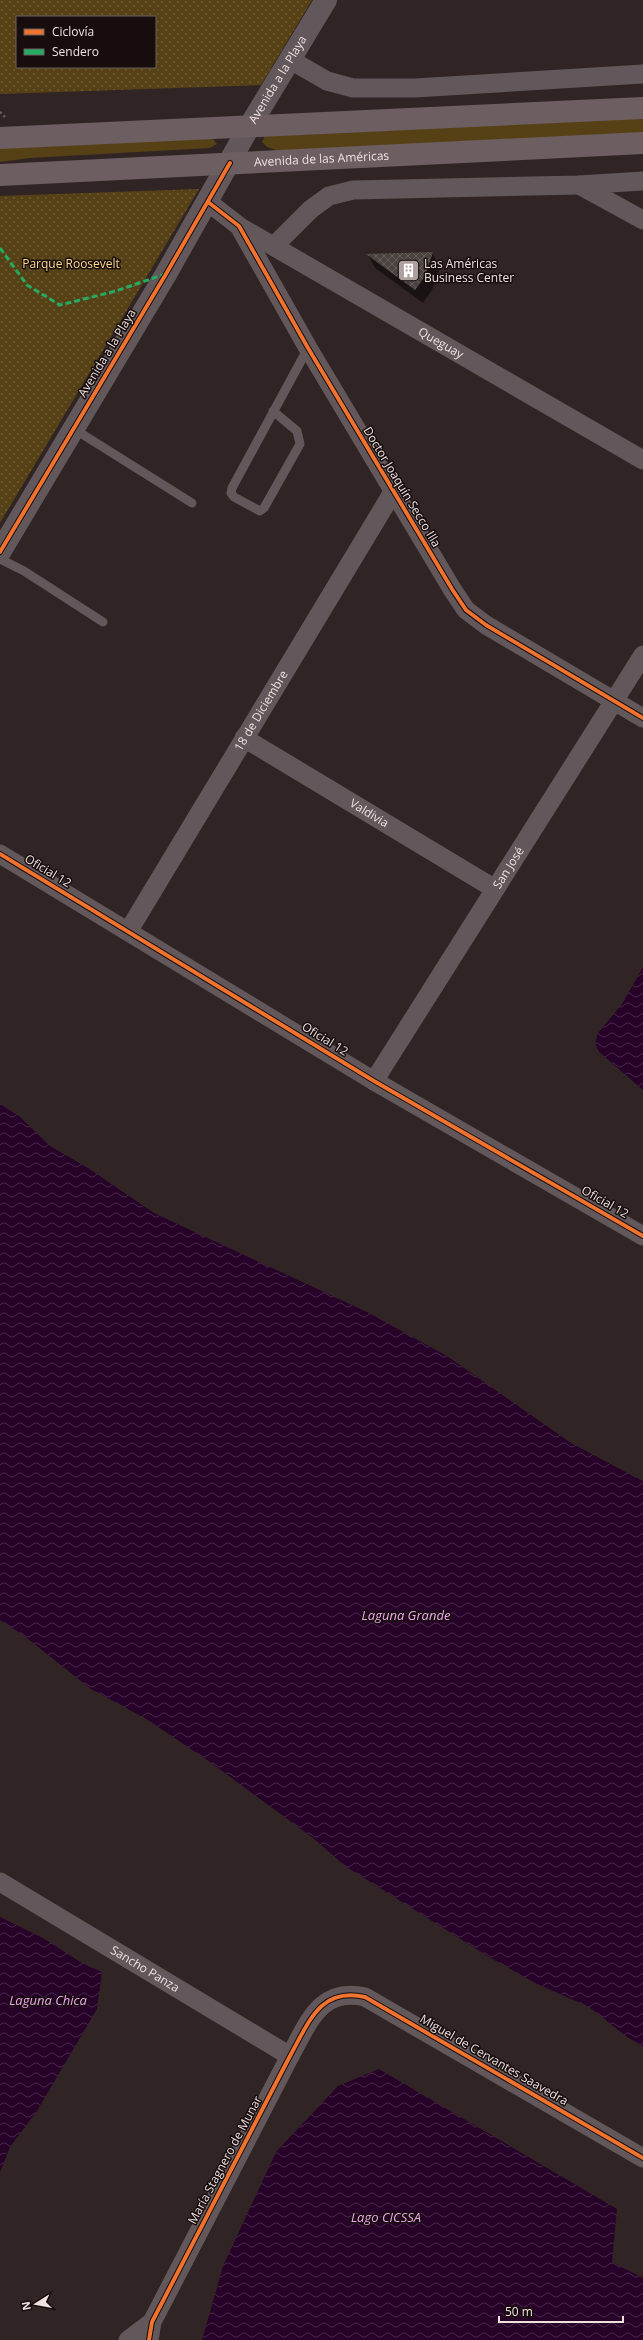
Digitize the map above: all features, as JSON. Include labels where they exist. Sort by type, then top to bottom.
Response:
[{"type":"highway","points":[[0,138],[643,108]]},
{"type":"highway","name":"Avenida de las Américas","points":[[0,175],[643,143]]},
{"type":"street","name":"Avenida a la Playa","points":[[0,552],[208,202],[289,59],[326,0]]},
{"type":"street","points":[[289,59],[327,81],[353,88],[415,88],[643,74]]},
{"type":"street","points":[[274,246],[311,209],[329,196],[353,190],[579,185],[643,181]]},
{"type":"street","points":[[579,185],[643,220]]},
{"type":"street","name":"Doctor Joaquín Secco Illa","points":[[208,202],[239,226],[308,348],[393,492],[466,610],[486,625],[643,718]]},
{"type":"street","name":"Queguay","points":[[239,226],[643,460]]},
{"type":"street","name":"18 de Diciembre","points":[[129,930],[393,492]]},
{"type":"street","name":"San José","points":[[374,1081],[643,655]]},
{"type":"street","name":"Valdivia","points":[[244,738],[495,889]]},
{"type":"street","name":"Oficial 12","points":[[0,854],[129,930],[374,1081],[643,1236]]},
{"type":"street","name":"Sancho Panza","points":[[0,1882],[290,2056]]},
{"type":"street","name":"Miguel de Cervantes Saavedra","points":[[332,1998],[351,1994],[366,1998],[643,2158]]},
{"type":"street","name":"María Stagnero de Munar","points":[[150,2331],[290,2056],[314,2013],[332,1998]]},
{"type":"street","points":[[128,2340],[150,2331]]},
{"type":"lane","points":[[273,411],[297,431],[300,444],[264,508],[260,511],[234,497],[231,493],[232,488],[273,411],[308,348]]},
{"type":"lane","points":[[74,429],[192,504]]},
{"type":"lane","points":[[0,559],[24,571],[102,622]]},
{"type":"green space","points":[[0,0],[312,0],[261,85],[0,94]]},
{"type":"green space","points":[[643,116],[643,134],[285,153],[267,147],[262,142],[265,136]]},
{"type":"green space","points":[[212,138],[217,144],[210,148],[30,158],[0,162],[0,147]]},
{"type":"green space","name":"Parque Roosevelt","points":[[199,189],[0,523],[0,196]]},
{"type":"water","points":[[643,967],[643,1090],[599,1052],[595,1043],[598,1033],[622,1004]]},
{"type":"water","name":"Laguna Grande","points":[[0,1104],[19,1116],[50,1146],[88,1168],[154,1213],[367,1312],[447,1356],[571,1443],[643,1481],[643,2046],[627,2037],[589,2007],[535,1983],[489,1957],[345,1866],[313,1838],[207,1760],[148,1720],[91,1689],[23,1635],[0,1620]]},
{"type":"water","name":"Laguna Chica","points":[[0,1917],[43,1938],[82,1963],[102,1972],[97,2009],[37,2111],[10,2147],[0,2172]]},
{"type":"water","name":"Lago CICSSA","points":[[379,2069],[617,2209],[612,2262],[643,2278],[643,2340],[202,2340],[223,2266],[276,2152],[338,2086]]},
{"type":"building","name":"Las Américas Business Center","points":[[433,252],[425,276],[415,290],[366,254]]},
{"type":"marked path","points":[[0,248],[27,285],[60,305],[116,291],[165,274]]},
{"type":"cycle path","points":[[0,552],[166,274],[230,163]]},
{"type":"cycle path","points":[[208,202],[239,226],[308,348],[466,610],[486,625],[643,718]]},
{"type":"cycle path","points":[[0,854],[374,1081],[643,1236]]},
{"type":"cycle path","points":[[149,2340],[152,2322],[303,2031],[318,2010],[327,2002],[337,1997],[350,1995],[365,1997],[643,2158]]},
{"type":"place","name":"Las Américas Business Center","points":[[408,271]]}]
